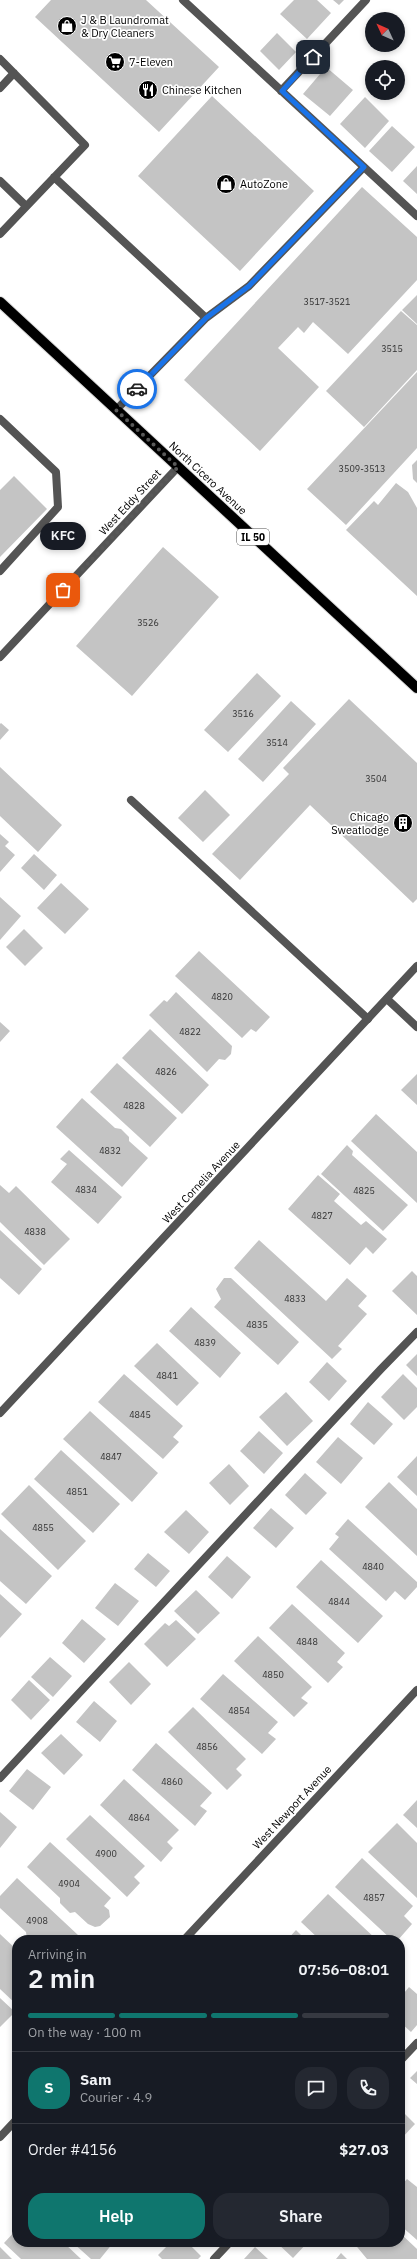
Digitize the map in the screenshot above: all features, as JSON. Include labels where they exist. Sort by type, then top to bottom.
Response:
[{"type":"main road","name":"North Cicero Avenue","points":[[0,302],[416,685]]},
{"type":"street","points":[[183,0],[417,216]]},
{"type":"street","points":[[282,91],[366,0]]},
{"type":"street","points":[[0,59],[85,145],[0,234]]},
{"type":"street","points":[[0,88],[14,73]]},
{"type":"street","points":[[116,410],[206,318],[249,286],[364,167]]},
{"type":"street","points":[[54,177],[206,318]]},
{"type":"street","points":[[0,181],[26,206]]},
{"type":"street","points":[[0,419],[56,472],[58,507],[0,571]]},
{"type":"street","name":"West Eddy Street","points":[[0,657],[178,467]]},
{"type":"street","points":[[131,800],[368,1019]]},
{"type":"street","name":"West Cornelia Avenue","points":[[0,1413],[417,966]]},
{"type":"street","points":[[387,999],[417,1026]]},
{"type":"street","points":[[0,1778],[381,1368],[417,1332]]},
{"type":"street","name":"West Newport Avenue","points":[[189,1935],[417,1690]]},
{"type":"street","points":[[405,2056],[417,2043]]},
{"type":"street","points":[[0,2137],[12,2124]]},
{"type":"street","points":[[214,2259],[225,2247]]},
{"type":"building","points":[[51,0],[146,0],[219,67],[159,132],[35,17]]},
{"type":"building","points":[[294,0],[317,0],[331,13],[307,39],[280,14]]},
{"type":"building","points":[[333,0],[344,0],[339,5]]},
{"type":"building","points":[[277,33],[296,52],[279,70],[260,51]]},
{"type":"building","points":[[326,67],[353,90],[330,116],[303,94]]},
{"type":"building","name":"AutoZone","points":[[212,96],[314,191],[240,271],[138,176]]},
{"type":"building","points":[[365,97],[365,100],[368,100],[389,121],[365,148],[340,124]]},
{"type":"building","points":[[392,126],[415,147],[392,172],[369,151]]},
{"type":"building","points":[[417,166],[417,194],[403,181]]},
{"type":"building","points":[[362,187],[417,237],[417,280],[348,354],[313,322],[304,333],[298,327],[278,348],[319,387],[260,451],[184,380]]},
{"type":"building","points":[[417,295],[417,324],[402,310]]},
{"type":"building","points":[[401,311],[417,325],[417,370],[364,427],[326,391]]},
{"type":"building","points":[[417,372],[417,448],[346,525],[307,489]]},
{"type":"building","points":[[417,460],[417,483],[413,479],[412,465]]},
{"type":"building","points":[[14,476],[47,509],[0,557],[0,490]]},
{"type":"building","points":[[396,483],[408,492],[417,508],[417,596],[346,530],[374,501],[378,505]]},
{"type":"building","points":[[163,547],[219,597],[132,696],[76,646]]},
{"type":"building","points":[[257,673],[281,696],[228,752],[204,730]]},
{"type":"building","points":[[349,699],[417,763],[417,899],[413,903],[310,805],[240,880],[212,854],[289,774],[283,768]]},
{"type":"building","points":[[291,701],[316,724],[263,782],[238,759]]},
{"type":"building","points":[[1,723],[9,730],[0,740],[0,724]]},
{"type":"building","points":[[0,767],[62,825],[38,852],[0,816]]},
{"type":"building","points":[[205,790],[230,815],[203,842],[178,818]]},
{"type":"building","points":[[0,834],[9,842],[5,846],[15,855],[0,872]]},
{"type":"building","points":[[34,854],[57,875],[44,890],[21,868]]},
{"type":"building","points":[[61,883],[89,909],[65,934],[37,908]]},
{"type":"building","points":[[0,897],[21,916],[0,940]]},
{"type":"building","points":[[24,929],[43,948],[25,966],[6,947]]},
{"type":"building","points":[[199,951],[270,1017],[256,1032],[251,1029],[242,1038],[175,976]]},
{"type":"building","points":[[176,992],[232,1046],[231,1054],[225,1060],[219,1059],[207,1072],[149,1015],[164,1000],[167,1002]]},
{"type":"building","points":[[0,1022],[10,1031],[0,1042]]},
{"type":"building","points":[[150,1029],[209,1085],[182,1114],[122,1058]]},
{"type":"building","points":[[117,1063],[177,1118],[150,1147],[90,1092]]},
{"type":"building","points":[[417,1074],[417,1105],[401,1090]]},
{"type":"building","points":[[82,1098],[115,1128],[121,1129],[129,1137],[129,1141],[148,1158],[122,1187],[56,1127]]},
{"type":"building","points":[[376,1114],[417,1152],[417,1203],[351,1141]]},
{"type":"building","points":[[347,1145],[353,1151],[352,1155],[408,1205],[383,1231],[321,1174]]},
{"type":"building","points":[[69,1150],[122,1197],[98,1224],[51,1182],[67,1164],[60,1159]]},
{"type":"building","points":[[318,1175],[340,1194],[334,1201],[361,1225],[366,1221],[387,1239],[373,1254],[366,1247],[350,1265],[288,1209]]},
{"type":"building","points":[[0,1185],[9,1193],[16,1186],[70,1239],[44,1265],[0,1222]]},
{"type":"building","points":[[0,1230],[42,1269],[19,1295],[0,1278]]},
{"type":"building","points":[[259,1240],[326,1301],[347,1278],[367,1296],[358,1306],[367,1314],[338,1346],[342,1349],[332,1359],[234,1268]]},
{"type":"building","points":[[412,1271],[417,1276],[417,1315],[392,1291]]},
{"type":"building","points":[[224,1278],[231,1278],[299,1342],[278,1365],[214,1307],[221,1299],[216,1289]]},
{"type":"building","points":[[191,1307],[241,1353],[220,1378],[169,1331]]},
{"type":"building","points":[[157,1343],[199,1383],[177,1406],[134,1366]]},
{"type":"building","points":[[417,1354],[417,1376],[406,1365]]},
{"type":"building","points":[[327,1362],[347,1381],[329,1401],[309,1382]]},
{"type":"building","points":[[124,1374],[183,1426],[173,1437],[179,1442],[163,1459],[98,1402]]},
{"type":"building","points":[[403,1374],[417,1388],[417,1407],[404,1420],[381,1397]]},
{"type":"building","points":[[286,1392],[313,1421],[287,1446],[259,1417]]},
{"type":"building","points":[[368,1402],[393,1424],[374,1445],[350,1424]]},
{"type":"building","points":[[90,1411],[158,1473],[132,1502],[63,1439]]},
{"type":"building","points":[[259,1431],[283,1453],[264,1474],[240,1451]]},
{"type":"building","points":[[338,1437],[363,1458],[341,1484],[316,1462]]},
{"type":"building","points":[[61,1450],[120,1504],[93,1533],[34,1479]]},
{"type":"building","points":[[417,1456],[417,1496],[397,1477]]},
{"type":"building","points":[[229,1464],[249,1486],[230,1505],[209,1483]]},
{"type":"building","points":[[305,1473],[327,1493],[306,1515],[285,1495]]},
{"type":"building","points":[[389,1482],[417,1509],[417,1556],[365,1507]]},
{"type":"building","points":[[29,1485],[86,1541],[58,1570],[1,1514]]},
{"type":"building","points":[[271,1508],[294,1528],[276,1548],[253,1528]]},
{"type":"building","points":[[186,1510],[209,1532],[189,1554],[164,1532]]},
{"type":"building","points":[[348,1519],[417,1582],[417,1587],[405,1600],[395,1591],[386,1601],[329,1549],[339,1537],[335,1534]]},
{"type":"building","points":[[0,1529],[52,1576],[26,1604],[0,1581]]},
{"type":"building","points":[[148,1553],[170,1571],[156,1587],[134,1569]]},
{"type":"building","points":[[227,1556],[251,1577],[232,1599],[208,1577]]},
{"type":"building","points":[[321,1560],[383,1616],[358,1643],[296,1587]]},
{"type":"building","points":[[115,1583],[139,1601],[118,1626],[95,1608]]},
{"type":"building","points":[[196,1590],[220,1613],[198,1634],[174,1611]]},
{"type":"building","points":[[0,1594],[22,1614],[0,1638]]},
{"type":"building","points":[[292,1604],[345,1653],[337,1662],[343,1667],[328,1683],[269,1628]]},
{"type":"building","points":[[82,1619],[106,1639],[84,1663],[62,1643]]},
{"type":"building","points":[[176,1620],[196,1639],[167,1667],[144,1644],[165,1623],[169,1626]]},
{"type":"building","points":[[258,1636],[312,1687],[301,1698],[308,1703],[294,1717],[234,1661]]},
{"type":"building","points":[[50,1657],[72,1676],[53,1697],[31,1677]]},
{"type":"building","points":[[129,1662],[151,1684],[131,1705],[109,1682]]},
{"type":"building","points":[[223,1674],[278,1722],[268,1733],[276,1739],[262,1754],[200,1699]]},
{"type":"building","points":[[29,1680],[50,1700],[31,1720],[11,1700]]},
{"type":"building","points":[[94,1701],[117,1721],[100,1742],[76,1722]]},
{"type":"building","points":[[193,1707],[246,1759],[236,1769],[242,1775],[227,1790],[168,1732]]},
{"type":"building","points":[[61,1734],[83,1755],[64,1775],[41,1753]]},
{"type":"building","points":[[156,1743],[212,1793],[200,1806],[207,1811],[195,1826],[132,1770]]},
{"type":"building","points":[[27,1769],[51,1787],[33,1810],[9,1791]]},
{"type":"building","points":[[124,1779],[179,1830],[167,1842],[173,1848],[161,1862],[100,1805]]},
{"type":"building","points":[[417,1800],[417,1828],[403,1815]]},
{"type":"building","points":[[0,1812],[17,1827],[0,1848]]},
{"type":"building","points":[[90,1815],[145,1866],[134,1877],[140,1883],[127,1897],[66,1839]]},
{"type":"building","points":[[397,1823],[417,1843],[417,1898],[368,1852]]},
{"type":"building","points":[[50,1842],[111,1898],[104,1906],[109,1910],[110,1917],[100,1926],[95,1927],[88,1924],[75,1912],[70,1913],[60,1903],[60,1898],[27,1867]]},
{"type":"building","points":[[362,1858],[413,1906],[404,1916],[412,1924],[402,1935],[387,1935],[335,1887]]},
{"type":"building","points":[[17,1878],[78,1935],[26,1935],[26,1932],[0,1908],[0,1896]]},
{"type":"building","points":[[328,1894],[372,1935],[315,1935],[301,1922]]},
{"type":"building","points":[[296,1930],[301,1935],[292,1935]]},
{"type":"building","points":[[0,1934],[12,1945],[12,2000],[0,1989]]},
{"type":"building","points":[[409,1987],[417,1994],[417,2025],[411,2032],[405,2027],[405,1992]]},
{"type":"building","points":[[0,1998],[12,2009],[12,2015],[0,2027]]},
{"type":"building","points":[[417,2071],[417,2084],[410,2078]]},
{"type":"building","points":[[405,2114],[415,2124],[405,2135]]},
{"type":"building","points":[[407,2179],[417,2187],[417,2240],[405,2229],[405,2181]]},
{"type":"building","points":[[12,2234],[12,2247],[68,2247],[81,2259],[21,2259],[4,2243]]},
{"type":"building","points":[[405,2238],[417,2249],[417,2259],[367,2259],[357,2247],[405,2247]]},
{"type":"building","points":[[0,2247],[12,2259],[0,2259]]},
{"type":"building","points":[[78,2247],[110,2247],[100,2259],[91,2259]]},
{"type":"building","points":[[166,2247],[192,2247],[201,2256],[198,2259],[162,2259],[158,2255]]},
{"type":"building","points":[[255,2247],[268,2259],[244,2259]]},
{"type":"building","points":[[281,2247],[303,2247],[293,2258]]},
{"type":"building","points":[[341,2253],[347,2259],[336,2259]]},
{"type":"way so far","points":[[63,590],[178,467],[116,410],[137,389]]},
{"type":"place","name":"J & B Laundromat & Dry Cleaners","points":[[67,26]]},
{"type":"place","name":"7-Eleven","points":[[115,62]]},
{"type":"place","name":"Chinese Kitchen","points":[[148,90]]},
{"type":"place","name":"AutoZone","points":[[226,184]]},
{"type":"place","name":"KFC","points":[[63,590]]},
{"type":"place","name":"Chicago Sweatlodge","points":[[403,823]]},
{"type":"route","points":[[137,389],[206,318],[249,286],[364,167],[282,91],[313,57]]}]
